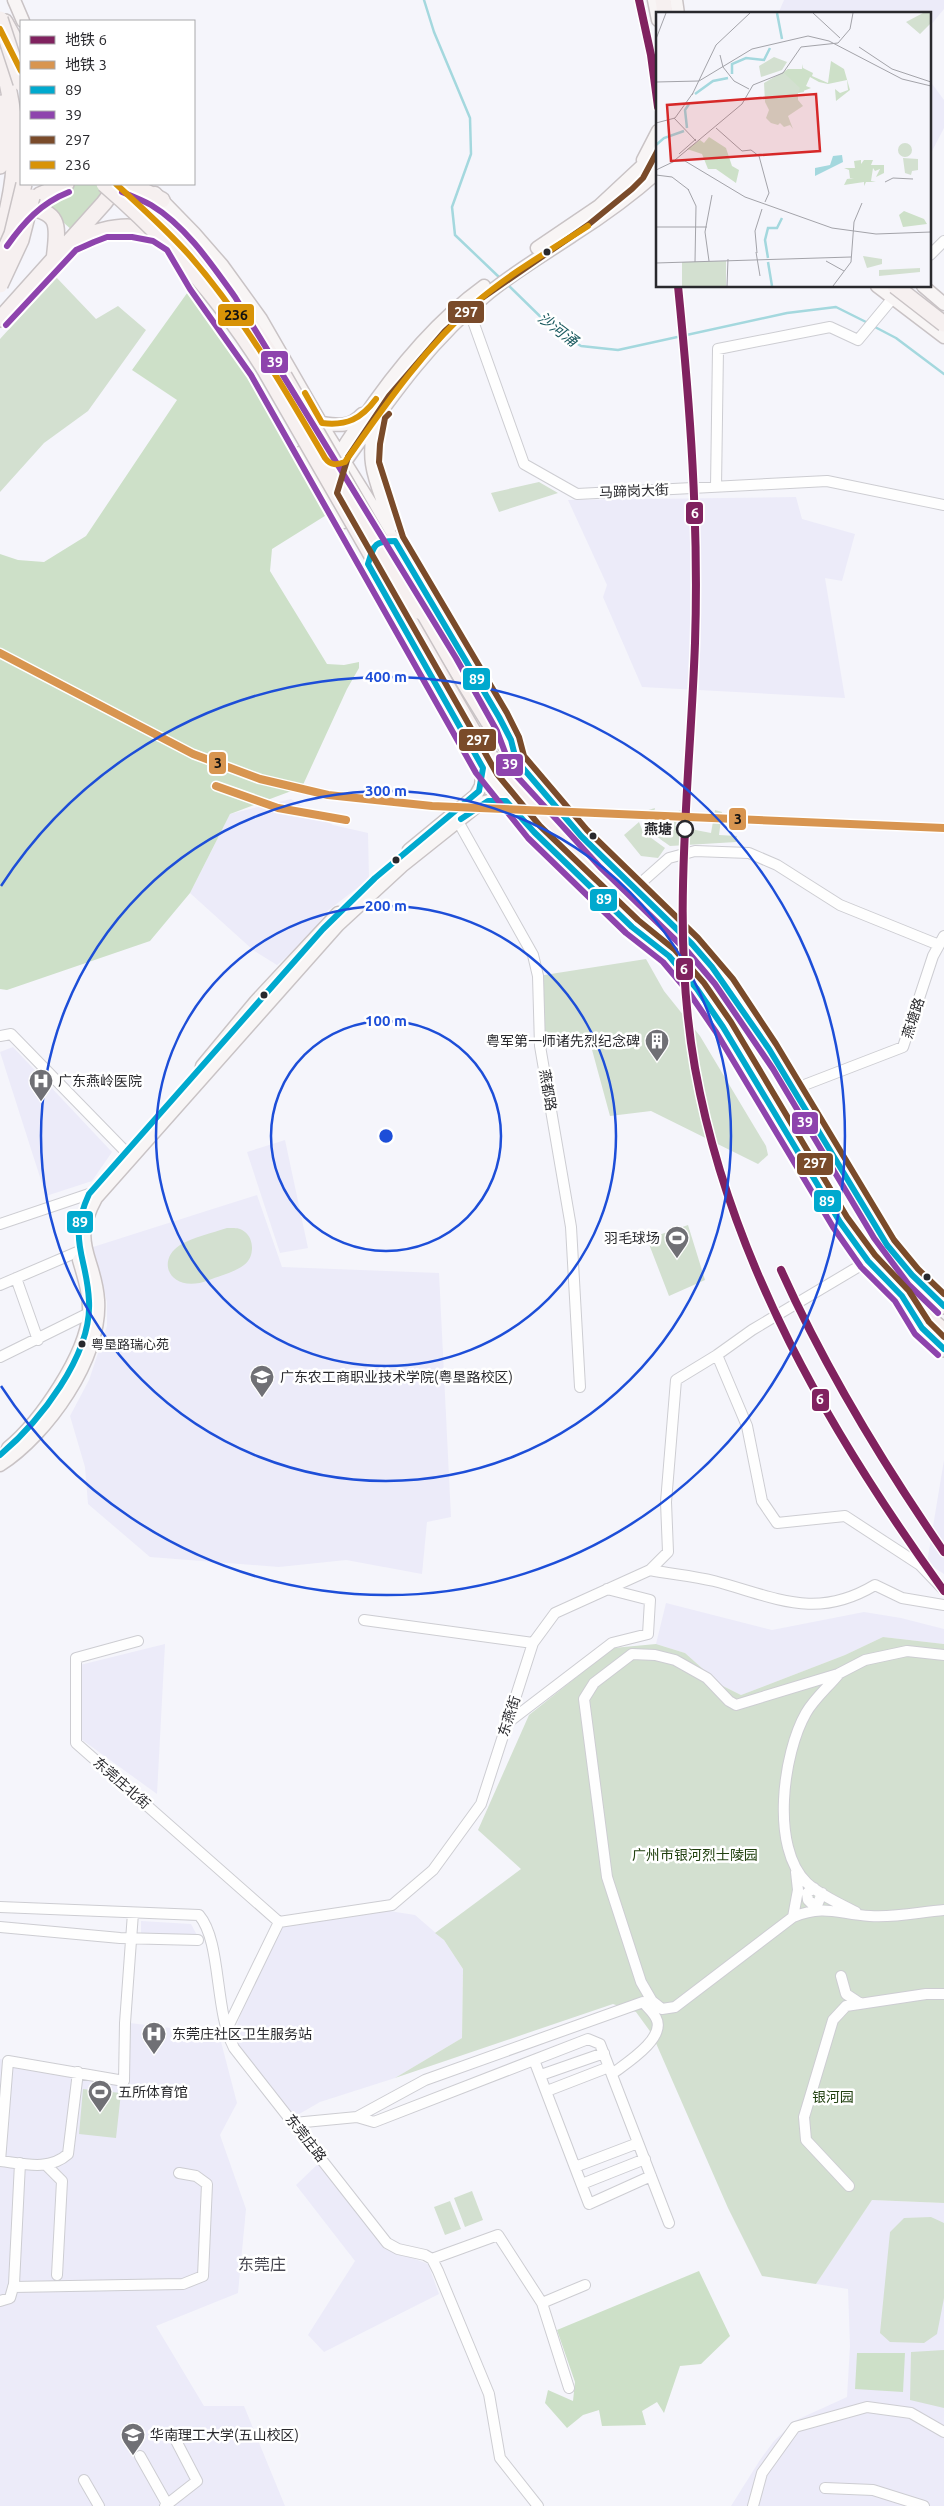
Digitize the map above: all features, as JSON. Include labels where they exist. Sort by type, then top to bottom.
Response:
[{"type":"highway","points":[[0,12],[19,61]]},
{"type":"highway","points":[[0,19],[19,61]]},
{"type":"highway","points":[[0,48],[20,86]]},
{"type":"highway","points":[[0,56],[11,97],[16,132],[12,188],[0,239]]},
{"type":"highway","points":[[0,89],[6,147],[0,204]]},
{"type":"highway","points":[[0,134],[0,166]]},
{"type":"highway","points":[[0,261],[12,234],[24,185]]},
{"type":"highway","points":[[0,285],[21,240],[34,185]]},
{"type":"highway","points":[[0,239],[25,207],[40,195],[64,185]]},
{"type":"highway","points":[[105,185],[174,249],[241,333],[265,370],[478,740],[523,800],[636,916],[697,989],[723,1027],[813,1180],[868,1261],[902,1296],[944,1331]]},
{"type":"highway","points":[[0,319],[71,243],[104,203],[114,185]]},
{"type":"highway","points":[[127,185],[170,226],[206,266],[256,330],[421,612],[488,721],[516,760],[581,836],[692,944],[712,967],[750,1018],[888,1245],[912,1275],[944,1306]]},
{"type":"highway","points":[[129,185],[147,191],[162,200]]},
{"type":"highway","points":[[25,207],[46,211],[54,218],[57,227],[54,261]]},
{"type":"highway","points":[[71,243],[105,228],[119,227],[146,230],[173,244]]},
{"type":"highway","points":[[894,293],[944,324]]},
{"type":"highway","points":[[368,564],[377,543],[385,540],[395,541]]},
{"type":"highway","points":[[902,1296],[922,1328],[944,1349]]},
{"type":"main road","points":[[14,0],[23,20]]},
{"type":"main road","points":[[0,29],[19,61]]},
{"type":"main road","points":[[636,173],[656,135]]},
{"type":"main road","points":[[328,494],[340,460],[375,409],[438,325],[591,212],[656,154]]},
{"type":"main road","points":[[520,264],[588,226],[656,174]]},
{"type":"main road","points":[[116,185],[189,255],[248,330],[325,458],[340,460]]},
{"type":"main road","points":[[146,185],[194,232],[243,293],[280,350],[322,423],[340,460],[395,541],[499,717],[511,740],[516,760]]},
{"type":"main road","points":[[162,228],[197,284],[258,370],[483,768],[506,801],[534,832],[646,940],[669,956]]},
{"type":"main road","points":[[173,244],[189,255]]},
{"type":"main road","points":[[322,423],[341,426],[375,409],[490,286]]},
{"type":"main road","points":[[882,288],[894,293],[944,337]]},
{"type":"main road","points":[[925,288],[944,304]]},
{"type":"main road","points":[[375,409],[370,463],[395,541]]},
{"type":"main road","points":[[0,1465],[28,1443],[46,1423],[62,1402],[89,1349],[95,1331],[98,1299],[85,1249],[84,1232],[87,1215],[96,1198],[338,925],[456,817],[479,791],[483,768]]},
{"type":"main road","points":[[0,1455],[20,1438],[48,1403],[84,1337],[89,1313],[87,1290],[78,1252],[77,1222],[81,1208],[89,1194],[256,1001],[330,922],[375,878],[456,817],[481,803],[496,799],[506,801]]},
{"type":"street","points":[[932,253],[944,241]]},
{"type":"street","points":[[716,487],[718,349],[830,327],[858,340],[894,293]]},
{"type":"street","name":"马蹄岗大街","points":[[469,310],[524,464],[577,494],[827,481],[944,505]]},
{"type":"street","name":"燕都路","points":[[456,817],[533,955],[538,976],[540,1046],[571,1227],[580,1387]]},
{"type":"street","points":[[634,889],[676,854],[695,851],[749,853],[777,865],[840,905],[942,940]]},
{"type":"street","name":"燕塘路","points":[[794,1089],[903,1047],[942,940]]},
{"type":"street","points":[[0,1036],[11,1034],[126,1152]]},
{"type":"street","points":[[0,1224],[89,1194]]},
{"type":"street","points":[[0,1285],[78,1252]]},
{"type":"street","points":[[868,1261],[752,1330],[717,1355],[747,1426],[762,1501],[777,1523],[845,1516],[920,1565],[944,1590]]},
{"type":"street","points":[[16,1278],[38,1340]]},
{"type":"street","points":[[0,1357],[38,1340],[89,1313]]},
{"type":"street","name":"东燕街","points":[[279,1922],[392,1905],[433,1870],[481,1804],[533,1643],[555,1613],[650,1570],[668,1552],[666,1502],[676,1380],[717,1355]]},
{"type":"street","points":[[650,1570],[712,1581],[790,1604],[830,1604],[855,1597],[875,1585],[902,1598],[944,1606]]},
{"type":"street","points":[[506,1724],[612,1643],[648,1634],[650,1600],[607,1589]]},
{"type":"street","points":[[364,1620],[533,1643]]},
{"type":"street","name":"东莞庄北街","points":[[138,1641],[76,1658],[76,1743],[279,1922]]},
{"type":"street","points":[[944,1655],[916,1651],[898,1652],[865,1660],[838,1674],[736,1705],[729,1701],[707,1678],[675,1660],[654,1655],[632,1654],[594,1683],[584,1699],[607,1877],[641,1982],[652,2001],[662,2009],[675,2007],[793,1917],[815,1907],[864,1916],[944,1910]]},
{"type":"street","points":[[838,1674],[807,1712],[792,1744],[787,1777],[784,1822],[791,1859],[806,1883],[864,1916]]},
{"type":"street","points":[[793,1917],[798,1890],[795,1865]]},
{"type":"street","points":[[815,1907],[807,1893],[818,1890]]},
{"type":"street","points":[[815,1907],[818,1890]]},
{"type":"street","name":"东莞庄路","points":[[0,1907],[133,1913],[192,1913],[199,1915],[204,1921],[209,1935],[226,2031],[240,2056],[387,2243],[392,2247],[425,2255],[432,2259]]},
{"type":"street","points":[[78,2072],[68,2154],[58,2163],[47,2166],[0,2161],[8,2061],[78,2072],[124,2081],[133,1913]]},
{"type":"street","points":[[226,2031],[279,1922]]},
{"type":"street","points":[[0,1927],[131,1938],[198,1940]]},
{"type":"street","points":[[841,1976],[846,1994],[861,2004]]},
{"type":"street","points":[[849,2186],[806,2140],[804,2117],[833,2020],[846,2006],[926,1994],[944,1994]]},
{"type":"street","points":[[357,2117],[425,2080],[643,2002],[657,2019],[658,2027],[644,2051],[610,2070],[547,2091]]},
{"type":"street","points":[[294,2123],[357,2117],[374,2122],[588,2039],[600,2044],[604,2053],[669,2223]]},
{"type":"street","points":[[541,2075],[604,2053]]},
{"type":"street","points":[[534,2060],[589,2204],[651,2176]]},
{"type":"street","points":[[575,2167],[638,2143]]},
{"type":"street","points":[[582,2184],[644,2159]]},
{"type":"street","points":[[0,2301],[10,2298],[13,2287],[20,2163]]},
{"type":"street","points":[[47,2166],[62,2181],[57,2276]]},
{"type":"street","points":[[13,2287],[183,2284],[202,2276],[207,2184],[196,2176],[179,2173]]},
{"type":"street","points":[[538,2506],[500,2458],[489,2394],[432,2259],[498,2236],[542,2303],[569,2388]]},
{"type":"street","points":[[542,2303],[585,2285]]},
{"type":"street","points":[[753,2506],[762,2473],[795,2427],[867,2407],[912,2413],[944,2432]]},
{"type":"street","points":[[140,2456],[166,2505],[197,2481],[172,2433]]},
{"type":"street","points":[[84,2480],[99,2506]]},
{"type":"street","points":[[825,2488],[873,2490],[924,2506]]},
{"type":"shaded area","points":[[784,0],[944,0],[944,9],[932,24],[932,12],[779,12]]},
{"type":"shaded area","points":[[932,84],[944,100],[944,128],[932,151]]},
{"type":"shaded area","points":[[796,497],[802,519],[855,534],[842,581],[825,578],[845,698],[642,687],[603,597],[607,585],[568,500]]},
{"type":"shaded area","points":[[291,799],[333,825],[368,833],[369,879],[326,912],[308,939],[277,965],[253,950],[190,893],[230,814]]},
{"type":"shaded area","name":"广东燕岭医院","points":[[13,1047],[112,1152],[92,1181],[46,1196],[0,1052]]},
{"type":"shaded area","points":[[285,1140],[308,1248],[280,1253],[247,1152]]},
{"type":"shaded area","name":"广东农工商职业技术学院(粤垦路校区)","points":[[257,1195],[282,1267],[439,1273],[451,1517],[427,1522],[422,1574],[346,1560],[279,1567],[150,1557],[88,1504],[85,1467],[70,1416],[89,1380],[107,1326],[107,1302],[93,1247]]},
{"type":"shaded area","points":[[944,1460],[944,1574],[927,1563]]},
{"type":"shaded area","points":[[666,1603],[772,1630],[864,1612],[901,1618],[944,1629],[944,1644],[883,1637],[845,1655],[741,1695],[721,1685],[685,1653],[656,1644]]},
{"type":"shaded area","points":[[165,1644],[157,1794],[81,1739],[80,1665]]},
{"type":"shaded area","points":[[383,1910],[415,1915],[444,1940],[463,1969],[462,2038],[395,2078],[320,2102],[294,2117],[245,2063],[234,2033],[246,2000],[281,1925]]},
{"type":"shaded area","points":[[141,1921],[191,1924],[198,1937],[141,1934]]},
{"type":"shaded area","points":[[130,2023],[219,2034],[237,2103],[220,2135],[246,2209],[238,2293],[156,2326],[204,2406],[244,2406],[285,2506],[0,2506],[0,2059],[123,2081]]},
{"type":"shaded area","points":[[320,2162],[389,2249],[428,2264],[439,2294],[324,2352],[308,2335],[355,2261],[296,2185]]},
{"type":"shaded area","points":[[872,2200],[944,2203],[944,2506],[731,2506],[760,2460],[774,2441],[791,2425],[790,2423],[847,2397],[850,2346],[848,2289],[816,2284]]},
{"type":"green space","points":[[72,185],[101,185],[106,190],[73,231],[45,206],[52,193]]},
{"type":"green space","points":[[56,277],[96,319],[118,306],[146,330],[88,411],[44,443],[0,492],[0,339]]},
{"type":"green space","points":[[190,289],[262,399],[328,514],[272,549],[270,571],[327,664],[344,665],[359,662],[359,668],[347,689],[302,787],[230,814],[190,893],[150,941],[7,990],[0,989],[0,554],[18,560],[44,562],[86,536],[177,400],[132,370]]},
{"type":"green space","points":[[539,482],[558,493],[499,512],[491,493]]},
{"type":"green space","points":[[655,808],[653,817],[661,818],[681,810],[675,826],[711,833],[715,810],[722,812],[719,835],[737,836],[736,842],[670,846],[651,832],[646,823],[645,811]]},
{"type":"green space","points":[[639,822],[643,832],[665,848],[658,858],[641,856],[624,835]]},
{"type":"green space","points":[[646,959],[664,991],[700,1036],[766,1146],[768,1155],[758,1164],[651,1111],[610,1116],[588,1035],[544,1042],[538,976]]},
{"type":"green space","name":"羽毛球场","points":[[688,1225],[705,1280],[669,1296],[647,1239]]},
{"type":"green space","points":[[227,1228],[241,1229],[248,1235],[252,1249],[250,1258],[244,1265],[227,1274],[196,1284],[177,1280],[171,1274],[168,1268],[168,1260],[172,1252],[180,1245],[197,1237]]},
{"type":"green space","name":"广州市银河烈士陵园","points":[[883,1637],[944,1644],[944,2203],[872,2200],[816,2284],[762,2276],[728,2208],[652,2034],[636,2012],[613,2004],[395,2078],[462,2038],[463,1969],[444,1940],[435,1933],[521,1869],[478,1830],[529,1715],[613,1648],[656,1644],[685,1653],[721,1685],[741,1695],[845,1655]]},
{"type":"green space","name":"五所体育馆","points":[[83,2089],[121,2093],[116,2138],[79,2134]]},
{"type":"green space","points":[[472,2191],[483,2220],[465,2227],[454,2198]]},
{"type":"green space","points":[[450,2201],[461,2229],[445,2235],[434,2207]]},
{"type":"green space","points":[[931,2217],[944,2223],[944,2298],[937,2334],[924,2343],[890,2342],[880,2333],[890,2232],[904,2218]]},
{"type":"green space","points":[[699,2271],[730,2336],[701,2364],[680,2366],[664,2413],[657,2402],[642,2411],[646,2425],[602,2426],[599,2410],[583,2415],[567,2428],[545,2403],[548,2390],[573,2401],[575,2382],[557,2330]]},
{"type":"green space","points":[[944,2350],[944,2408],[910,2400],[911,2352]]},
{"type":"green space","points":[[857,2353],[905,2353],[903,2392],[855,2389]]},
{"type":"waterway","name":"沙河涌","points":[[424,0],[434,32],[470,118],[471,154],[452,207],[455,235],[500,278]]},
{"type":"waterway","name":"沙河涌","points":[[508,285],[552,328],[581,346],[618,350],[787,313],[836,307],[868,323]]},
{"type":"waterway","name":"沙河涌","points":[[873,326],[896,338],[944,374]]},
{"type":"metro line","name":"6","points":[[639,0],[651,55],[656,92]]},
{"type":"metro line","name":"6","points":[[678,288],[690,420],[696,554],[695,643],[686,803],[683,909],[684,962],[695,1068],[711,1140],[733,1209],[759,1277],[790,1343],[824,1407],[862,1470],[944,1591]]},
{"type":"metro line","name":"3","points":[[0,653],[193,754],[260,779],[328,795],[432,806],[944,828]]},
{"type":"metro line","name":"3","points":[[216,786],[278,808],[346,820]]},
{"type":"metro line","name":"6","points":[[781,1270],[817,1344],[856,1415],[944,1552]]},
{"type":"transit line","name":"236","points":[[0,29],[20,69]]},
{"type":"transit line","name":"297","points":[[656,154],[643,178],[632,189],[588,225],[482,298],[445,331],[389,396],[348,457],[337,493],[497,774],[540,826],[638,920],[675,950],[704,983],[731,1022],[847,1217],[875,1255],[909,1291],[929,1322],[944,1337]]},
{"type":"transit line","name":"236","points":[[117,185],[190,256],[228,303],[294,405],[325,458],[334,464],[345,462],[375,419],[423,357],[478,301],[504,280],[588,226]]},
{"type":"transit line","name":"39","points":[[7,246],[34,214],[59,196],[69,192]]},
{"type":"transit line","name":"39","points":[[122,192],[148,203],[176,224],[198,247],[217,272],[235,297],[456,658],[497,731],[512,771],[600,867],[688,952],[715,984],[773,1069],[874,1238],[909,1285],[938,1313]]},
{"type":"transit line","name":"39","points":[[6,325],[76,250],[107,237],[132,237],[153,241],[167,250],[190,289],[251,375],[476,773],[528,838],[626,933],[663,962],[690,994],[716,1032],[833,1227],[861,1267],[895,1301],[915,1334],[938,1355]]},
{"type":"transit line","name":"236","points":[[305,393],[322,423],[331,424],[353,420],[365,412],[376,399]]},
{"type":"transit line","name":"297","points":[[389,414],[385,418],[379,462],[403,537],[507,713],[519,737],[524,756],[587,830],[698,938],[733,979],[776,1044],[894,1240],[918,1269],[944,1294]]},
{"type":"transit line","name":"89","points":[[0,1455],[31,1425],[46,1406],[60,1386],[82,1344],[88,1322],[89,1301],[88,1285],[80,1248],[79,1224],[89,1194],[323,929],[375,878],[479,791],[483,768],[368,564],[376,545],[383,542],[395,541],[499,717],[511,740],[516,760],[581,836],[692,944],[712,967],[769,1049],[887,1245],[912,1275],[944,1306]]},
{"type":"transit line","name":"89","points":[[461,819],[488,801],[506,801],[534,832],[632,927],[669,956],[697,989],[723,1027],[840,1222],[868,1261],[902,1296],[922,1328],[944,1349]]},
{"type":"place","name":"燕塘","points":[[685,829]]},
{"type":"place","name":"粤军第一师诸先烈纪念碑","points":[[657,1062]]},
{"type":"place","name":"广东燕岭医院","points":[[41,1102]]},
{"type":"place","name":"羽毛球场","points":[[677,1259]]},
{"type":"place","name":"粤垦路瑞心苑","points":[[82,1344]]},
{"type":"place","name":"广东农工商职业技术学院(粤垦路校区)","points":[[262,1398]]},
{"type":"place","name":"东莞庄社区卫生服务站","points":[[154,2055]]},
{"type":"place","name":"五所体育馆","points":[[100,2113]]},
{"type":"place","name":"华南理工大学(五山校区)","points":[[133,2456]]},
{"type":"district","name":"东莞庄","points":[[262,2264]]},
{"type":"park label","name":"银河园","points":[[833,2097]]}]
